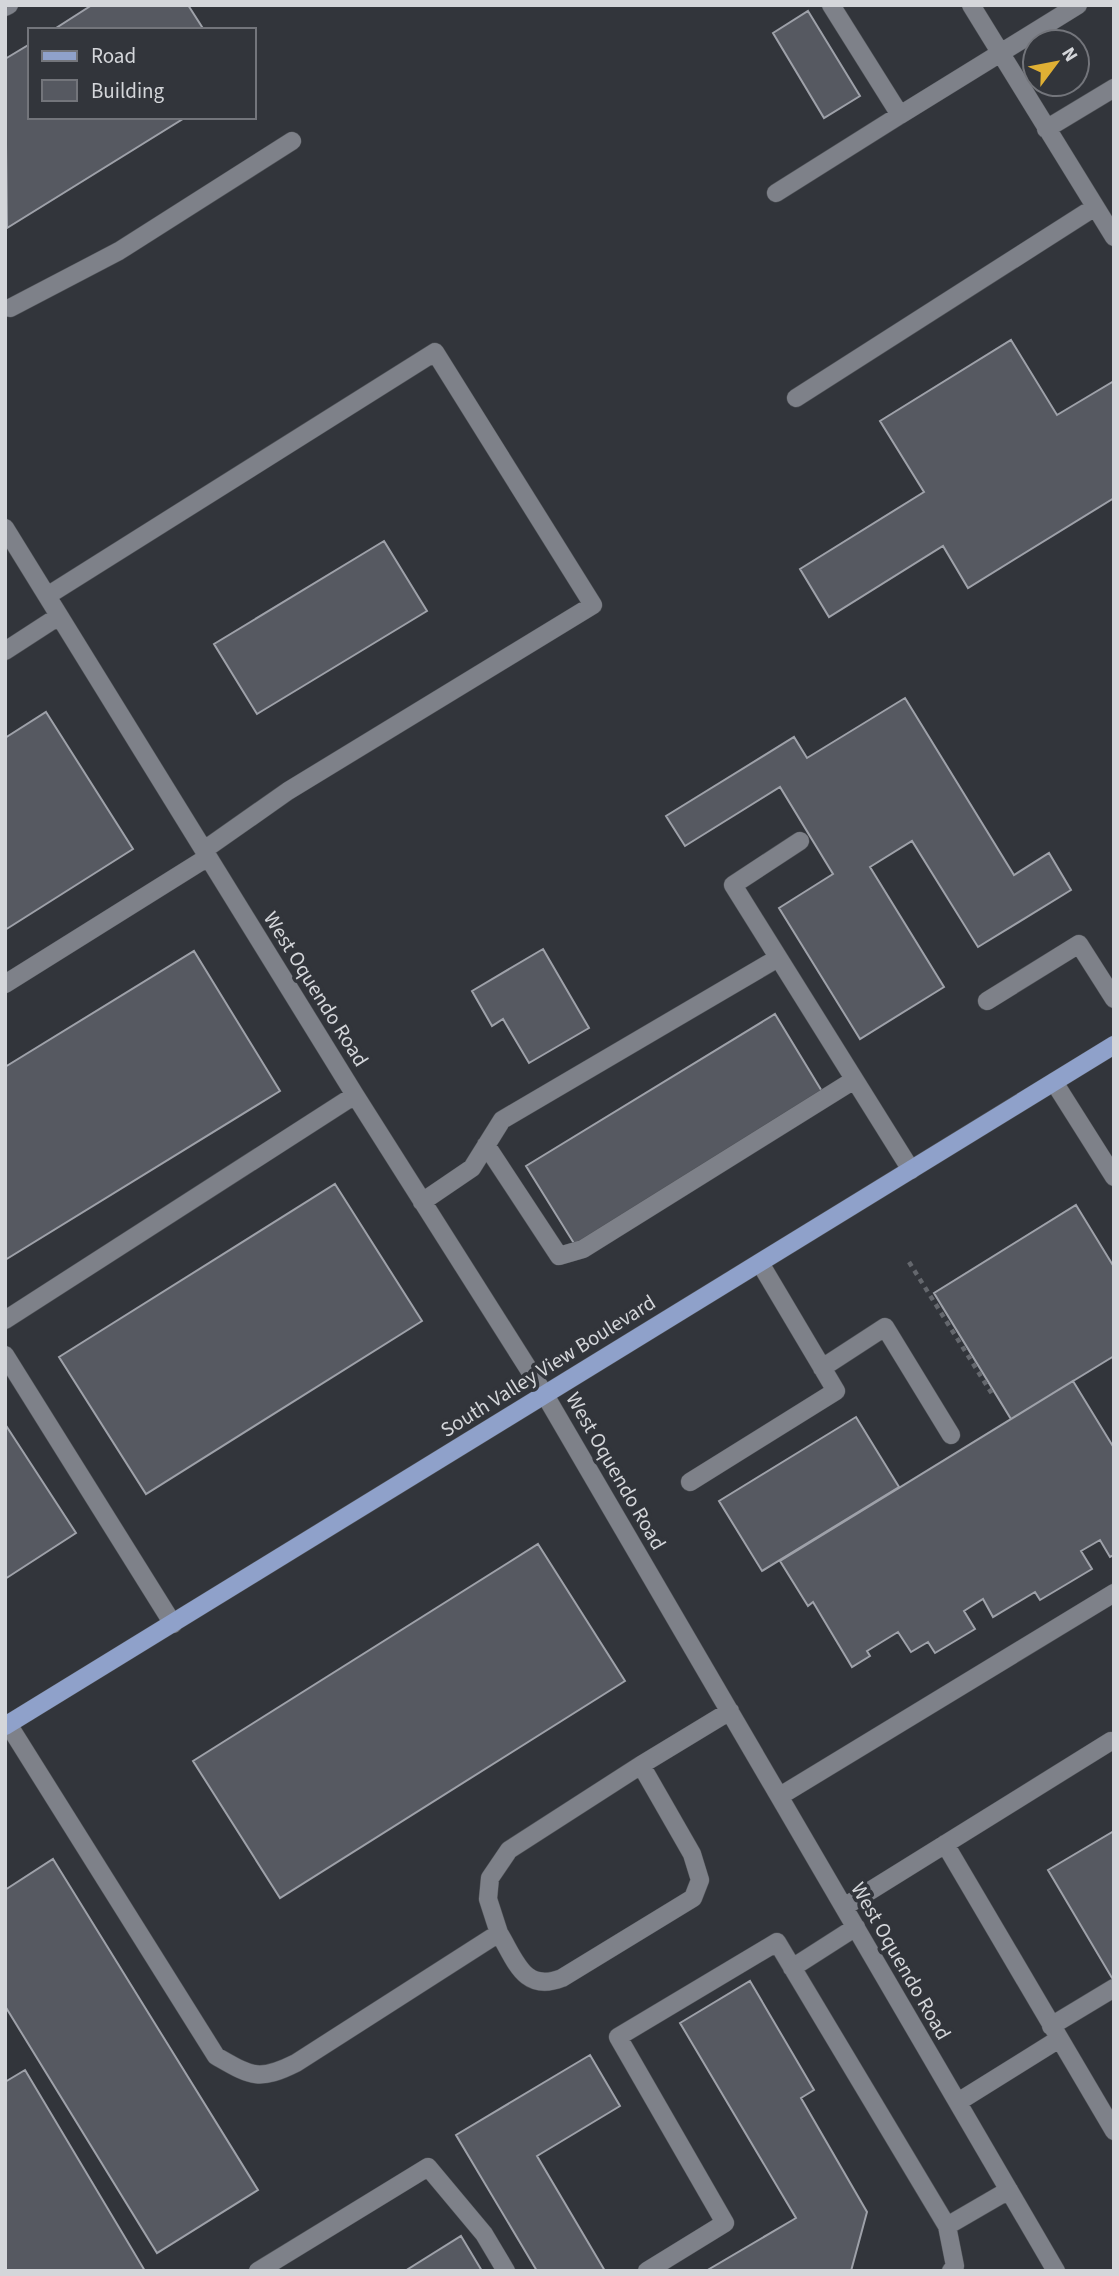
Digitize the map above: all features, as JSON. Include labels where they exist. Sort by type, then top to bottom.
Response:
[{"type":"main road","name":"South Valley View Boulevard","points":[[7,1725],[1114,1045]]},
{"type":"street","points":[[831,5],[900,115]]},
{"type":"street","points":[[971,5],[1114,237]]},
{"type":"street","points":[[776,193],[1078,5]]},
{"type":"street","points":[[1046,129],[1114,88]]},
{"type":"street","points":[[7,307],[119,251],[292,141]]},
{"type":"street","points":[[796,398],[1095,207]]},
{"type":"street","points":[[5,984],[206,853],[288,791],[593,605],[435,352],[47,596]]},
{"type":"street","name":"West Oquendo Road","points":[[5,528],[355,1095],[545,1395],[1056,2271]]},
{"type":"street","points":[[5,651],[59,616]]},
{"type":"street","points":[[800,841],[733,885],[911,1170]]},
{"type":"street","points":[[987,1001],[1079,944],[1114,999]]},
{"type":"street","points":[[422,1202],[472,1168],[502,1120],[778,958]]},
{"type":"street","points":[[486,1145],[559,1256],[583,1250],[855,1080]]},
{"type":"street","points":[[1054,1082],[1114,1177]]},
{"type":"street","points":[[5,1320],[355,1095]]},
{"type":"street","points":[[690,1482],[835,1391],[760,1263]]},
{"type":"street","points":[[822,1368],[885,1326],[951,1435]]},
{"type":"street","points":[[5,1354],[173,1623]]},
{"type":"street","points":[[780,1796],[1114,1593]]},
{"type":"street","points":[[641,1765],[692,1854],[700,1880],[692,1898],[562,1978],[538,1984],[525,1975],[499,1933],[488,1899],[490,1878],[498,1863],[509,1850],[641,1765],[730,1711]]},
{"type":"street","points":[[7,1725],[216,2056],[253,2075],[273,2074],[296,2063],[499,1933]]},
{"type":"street","points":[[844,1907],[1111,1741]]},
{"type":"street","points":[[945,1844],[1114,2132]]},
{"type":"street","points":[[792,1968],[856,1927]]},
{"type":"street","points":[[647,2271],[725,2224],[618,2037],[777,1942],[947,2226],[955,2266],[951,2271]]},
{"type":"street","points":[[957,2102],[1114,1988]]},
{"type":"street","points":[[258,2271],[428,2167],[484,2234],[506,2271]]},
{"type":"street","points":[[947,2226],[1009,2190]]},
{"type":"path","points":[[909,1262],[993,1398]]},
{"type":"building","points":[[92,5],[188,5],[203,28],[56,28]]},
{"type":"building","points":[[808,11],[860,96],[824,118],[773,33]]},
{"type":"building","points":[[28,45],[28,119],[183,119],[7,228],[5,59]]},
{"type":"building","points":[[1011,340],[1057,415],[1114,381],[1114,498],[968,588],[943,546],[829,617],[800,569],[924,492],[880,421]]},
{"type":"building","points":[[384,541],[427,611],[257,714],[214,644]]},
{"type":"building","points":[[905,698],[1014,875],[1049,853],[1071,890],[978,947],[912,841],[870,867],[944,987],[860,1039],[779,908],[833,874],[780,787],[685,846],[666,816],[794,737],[807,758]]},
{"type":"building","points":[[46,712],[133,849],[5,930],[5,738]]},
{"type":"building","points":[[543,949],[589,1028],[529,1063],[503,1019],[492,1026],[472,991]]},
{"type":"building","points":[[194,951],[280,1091],[5,1260],[5,1067]]},
{"type":"building","points":[[775,1014],[823,1093],[575,1245],[526,1166]]},
{"type":"building","points":[[335,1184],[422,1321],[146,1494],[59,1357]]},
{"type":"building","points":[[1076,1205],[1114,1267],[1114,1356],[1011,1419],[934,1293]]},
{"type":"building","points":[[1073,1381],[1114,1448],[1114,1555],[1110,1557],[1100,1540],[1081,1551],[1092,1569],[1040,1600],[1035,1592],[993,1617],[983,1599],[964,1611],[975,1629],[935,1653],[928,1642],[911,1652],[898,1632],[867,1651],[870,1656],[852,1667],[813,1602],[808,1606],[780,1561]]},
{"type":"building","points":[[856,1417],[899,1487],[762,1571],[719,1501]]},
{"type":"building","points":[[5,1424],[76,1533],[5,1579]]},
{"type":"building","points":[[538,1544],[625,1681],[280,1898],[193,1761]]},
{"type":"building","points":[[1114,1831],[1114,1977],[1112,1978],[1048,1870]]},
{"type":"building","points":[[53,1859],[258,2190],[157,2253],[5,2006],[5,1890]]},
{"type":"building","points":[[750,1981],[814,2090],[801,2098],[867,2212],[851,2271],[706,2271],[796,2218],[680,2023]]},
{"type":"building","points":[[590,2055],[620,2106],[537,2156],[605,2271],[537,2271],[456,2135]]},
{"type":"building","points":[[25,2070],[145,2271],[5,2271],[5,2082]]},
{"type":"building","points":[[461,2236],[482,2271],[405,2271]]}]
